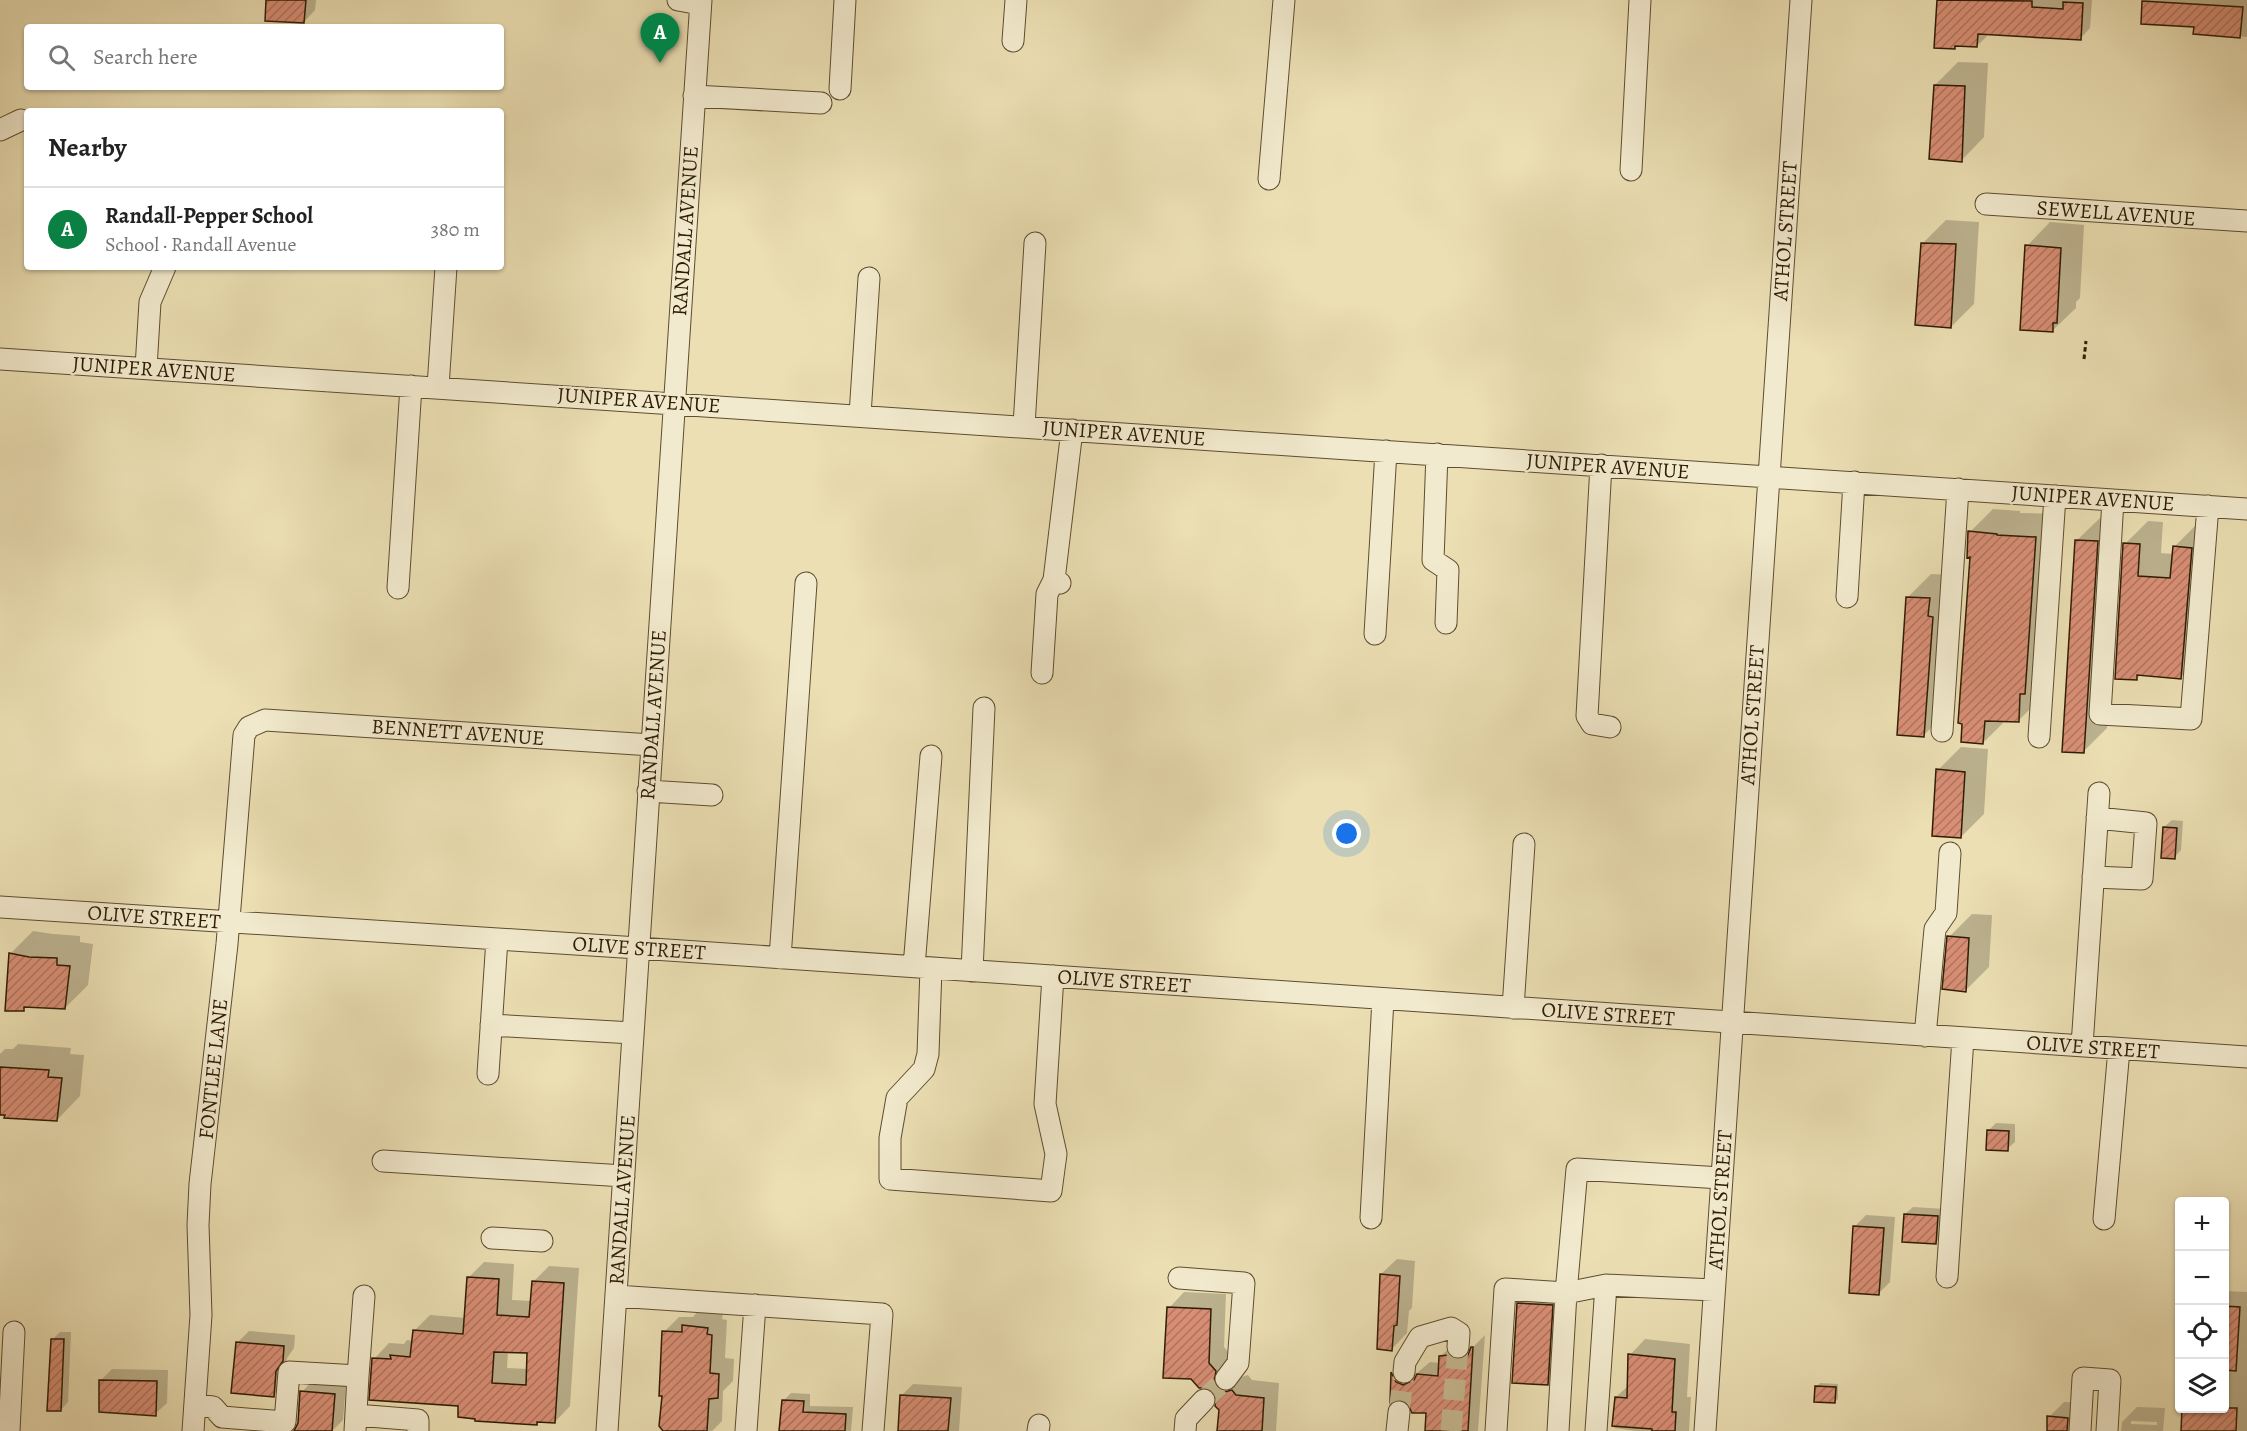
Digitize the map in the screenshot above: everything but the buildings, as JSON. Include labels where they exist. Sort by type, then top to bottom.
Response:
[{"type":"street","points":[[678,0],[700,2]]},
{"type":"street","points":[[840,89],[845,0]]},
{"type":"street","points":[[1013,41],[1016,0]]},
{"type":"street","points":[[1269,179],[1284,0]]},
{"type":"street","points":[[1631,170],[1640,0]]},
{"type":"street","name":"ATHOL STREET","points":[[1705,1431],[1801,0]]},
{"type":"street","name":"RANDALL AVENUE","points":[[607,1431],[700,2]]},
{"type":"street","points":[[694,96],[821,103]]},
{"type":"street","points":[[0,130],[21,120]]},
{"type":"street","name":"SEWELL AVENUE","points":[[1986,204],[2247,221]]},
{"type":"street","points":[[1024,426],[1035,243]]},
{"type":"street","points":[[146,368],[150,302],[164,270]]},
{"type":"street","points":[[438,387],[446,270]]},
{"type":"street","points":[[860,415],[869,278]]},
{"type":"street","name":"JUNIPER AVENUE","points":[[0,358],[2247,509]]},
{"type":"street","points":[[398,588],[411,386]]},
{"type":"street","points":[[1042,673],[1047,594],[1057,581],[1072,430]]},
{"type":"street","points":[[1375,634],[1386,451]]},
{"type":"street","points":[[1437,454],[1432,560],[1448,570],[1446,623]]},
{"type":"street","points":[[1601,465],[1587,716],[1592,724],[1610,727]]},
{"type":"street","points":[[1847,597],[1854,482]]},
{"type":"street","points":[[1942,731],[1958,489]]},
{"type":"street","points":[[2039,737],[2055,496]]},
{"type":"street","points":[[2113,500],[2100,714],[2191,719],[2208,506]]},
{"type":"street","points":[[780,958],[806,583]]},
{"type":"street","points":[[972,971],[984,708]]},
{"type":"street","name":"BENNETT AVENUE","points":[[265,720],[652,745]]},
{"type":"street","name":"FONTLEE LANE","points":[[193,1431],[201,1315],[199,1194],[228,922],[242,743],[249,727],[265,720]]},
{"type":"street","points":[[931,756],[922,967],[928,1054],[924,1069],[897,1098],[890,1138],[891,1179],[1051,1191],[1056,1154],[1045,1104],[1053,976]]},
{"type":"street","points":[[648,791],[712,795]]},
{"type":"street","points":[[2082,1046],[2099,793]]},
{"type":"street","points":[[2093,877],[2142,879],[2146,823],[2097,818]]},
{"type":"street","points":[[1513,1008],[1524,844]]},
{"type":"street","points":[[1925,1035],[1935,929],[1946,914],[1950,853]]},
{"type":"street","name":"OLIVE STREET","points":[[0,907],[922,967],[2247,1058]]},
{"type":"street","points":[[488,1074],[497,939]]},
{"type":"street","points":[[1371,1218],[1383,999]]},
{"type":"street","points":[[491,1025],[633,1033]]},
{"type":"street","points":[[1947,1277],[1963,1038]]},
{"type":"street","points":[[2104,1220],[2119,1049]]},
{"type":"street","points":[[383,1161],[624,1176]]},
{"type":"street","points":[[1558,1431],[1566,1293],[1577,1169],[1721,1178]]},
{"type":"street","points":[[492,1238],[542,1241]]},
{"type":"street","points":[[1179,1278],[1244,1283],[1238,1363],[1226,1379]]},
{"type":"street","points":[[1496,1431],[1505,1289],[1566,1293],[1606,1284],[1714,1290]]},
{"type":"street","points":[[1596,1431],[1606,1284]]},
{"type":"street","points":[[364,1296],[355,1423],[418,1420],[418,1431]]},
{"type":"street","points":[[616,1296],[882,1314],[873,1431]]},
{"type":"street","points":[[746,1431],[755,1305]]},
{"type":"street","points":[[1404,1372],[1406,1362],[1420,1337],[1451,1328],[1459,1333],[1458,1347]]},
{"type":"street","points":[[9,1431],[14,1332]]},
{"type":"street","points":[[195,1406],[213,1407],[222,1417],[258,1425],[285,1426],[289,1372],[358,1376]]},
{"type":"street","points":[[2080,1431],[2083,1378],[2110,1380],[2108,1431]]},
{"type":"street","points":[[1185,1431],[1186,1419],[1204,1400]]},
{"type":"path","points":[[2084,359],[2086,341]]},
{"type":"tunnel","points":[[1451,1431],[1458,1347]]},
{"type":"tunnel","points":[[1399,1412],[1404,1372]]},
{"type":"tunnel","points":[[1204,1400],[1226,1379]]},
{"type":"place","name":"Randall-Pepper School","points":[[660,63]]}]
